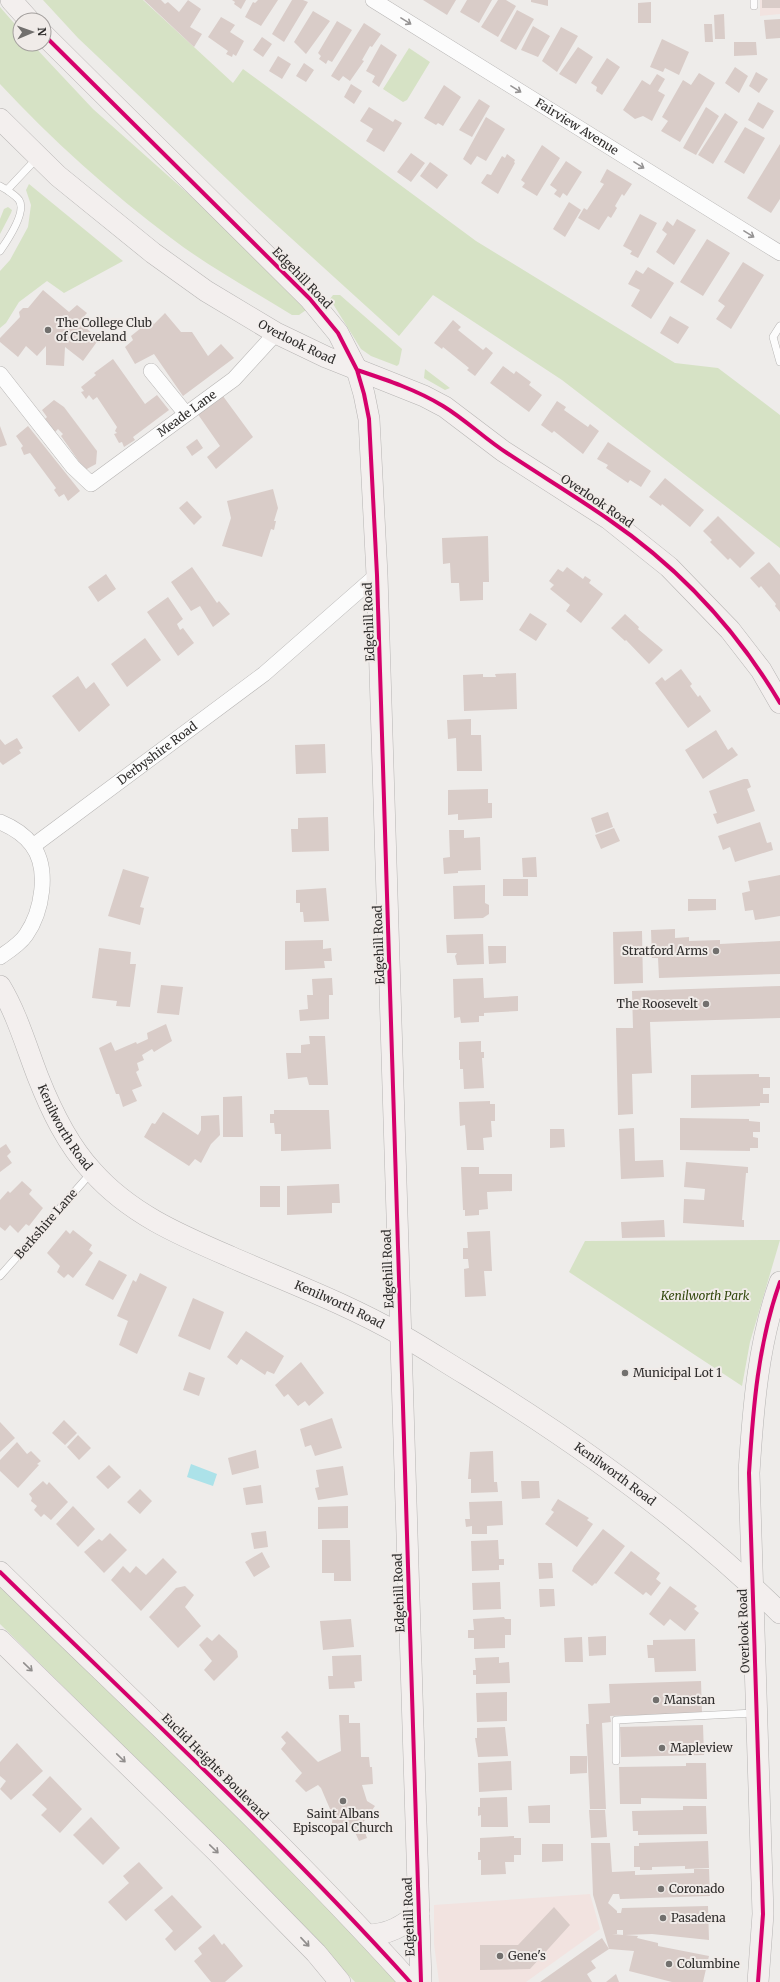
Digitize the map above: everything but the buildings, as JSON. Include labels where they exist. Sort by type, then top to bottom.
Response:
[{"type":"street","points":[[11,0],[22,12]]},
{"type":"street","name":"Fairview Avenue","points":[[373,0],[780,253]]},
{"type":"street","name":"Edgehill Road","points":[[52,43],[310,299],[338,333],[357,370],[369,419],[377,575],[421,1982]]},
{"type":"street","name":"Overlook Road","points":[[0,119],[58,176],[153,254],[206,291],[276,333],[326,357],[424,396],[444,407],[503,451],[609,519],[649,551],[687,585],[730,630],[760,670],[780,703]]},
{"type":"street","name":"Meade Lane","points":[[0,374],[72,467],[90,484],[234,379],[276,333]]},
{"type":"street","points":[[151,371],[186,414]]},
{"type":"street","name":"Derbyshire Road","points":[[33,846],[264,674],[377,575]]},
{"type":"street","points":[[0,822],[12,827],[33,846],[42,877],[42,896],[37,913],[26,936],[10,951],[0,957]]},
{"type":"street","name":"Kenilworth Road","points":[[0,986],[14,1014],[54,1113],[72,1146],[92,1172],[134,1209],[156,1223],[348,1308],[400,1334],[506,1399],[558,1433],[677,1522],[752,1585],[780,1613]]},
{"type":"street","name":"Overlook Road","points":[[758,1982],[763,1914],[752,1585],[750,1473],[753,1420],[766,1330],[780,1282]]},
{"type":"street","name":"Euclid Heights Boulevard","points":[[0,1572],[195,1760],[367,1934],[410,1982]]},
{"type":"street","points":[[0,1640],[218,1853],[306,1942],[340,1982]]},
{"type":"street","points":[[367,1934],[385,1934],[403,1925],[419,1913]]},
{"type":"lane","points":[[7,190],[38,157]]},
{"type":"lane","points":[[0,186],[19,199],[21,209],[10,234],[0,251]]},
{"type":"lane","points":[[780,326],[773,337],[780,362]]},
{"type":"lane","name":"Berkshire Lane","points":[[0,1276],[92,1172]]},
{"type":"lane","points":[[616,1761],[616,1720],[756,1713]]},
{"type":"shaded area","points":[[760,0],[780,0],[780,14],[760,16]]},
{"type":"shaded area","points":[[590,1894],[600,1929],[526,1982],[439,1982],[434,1944],[434,1905]]},
{"type":"green space","points":[[43,0],[143,0],[233,83],[243,69],[476,241],[675,363],[718,368],[780,415],[780,548],[562,380],[433,295],[399,336],[248,199],[78,38]]},
{"type":"green space","points":[[0,7],[12,21],[12,52],[40,52],[93,109],[211,214],[306,310],[299,315],[292,315],[215,269],[185,249],[82,165],[0,84]]},
{"type":"green space","points":[[409,48],[430,62],[407,100],[403,102],[383,89]]},
{"type":"green space","points":[[29,184],[123,261],[64,293],[47,281],[19,302],[6,323],[0,328],[0,271],[10,260],[28,227],[31,205],[26,190]]},
{"type":"green space","points":[[8,207],[12,210],[0,234],[0,219],[4,209]]},
{"type":"green space","points":[[333,295],[340,295],[402,349],[399,364],[397,366],[371,356],[361,349],[330,299]]},
{"type":"green space","points":[[425,369],[450,388],[445,390],[424,378]]},
{"type":"green space","name":"Kenilworth Park","points":[[780,1240],[750,1342],[742,1386],[569,1272],[585,1241]]},
{"type":"green space","points":[[0,1583],[317,1896],[397,1982],[355,1982],[254,1875],[0,1624]]},
{"type":"water","points":[[191,1464],[217,1474],[213,1486],[187,1477]]},
{"type":"cycle path","points":[[52,43],[310,299],[338,333],[357,370],[369,419],[377,575],[421,1982]]},
{"type":"cycle path","points":[[357,370],[412,390],[443,406],[460,417],[499,448],[596,510],[634,538],[682,579],[725,625],[745,650],[780,703]]},
{"type":"cycle path","points":[[758,1982],[763,1914],[749,1473],[752,1425],[758,1376],[766,1329],[780,1282]]},
{"type":"cycle path","points":[[0,1572],[260,1825],[410,1982]]},
{"type":"place","name":"The College Club of Cleveland","points":[[48,330]]},
{"type":"place","name":"Stratford Arms","points":[[716,951]]},
{"type":"place","name":"The Roosevelt","points":[[706,1004]]},
{"type":"place","name":"Municipal Lot 1","points":[[625,1373]]},
{"type":"place","name":"Manstan","points":[[656,1700]]},
{"type":"place","name":"Mapleview","points":[[662,1748]]},
{"type":"place","name":"Saint Albans Episcopal Church","points":[[343,1801]]},
{"type":"place","name":"Coronado","points":[[661,1889]]},
{"type":"place","name":"Pasadena","points":[[663,1918]]},
{"type":"place","name":"Gene's","points":[[500,1956]]},
{"type":"place","name":"Columbine","points":[[669,1964]]}]
